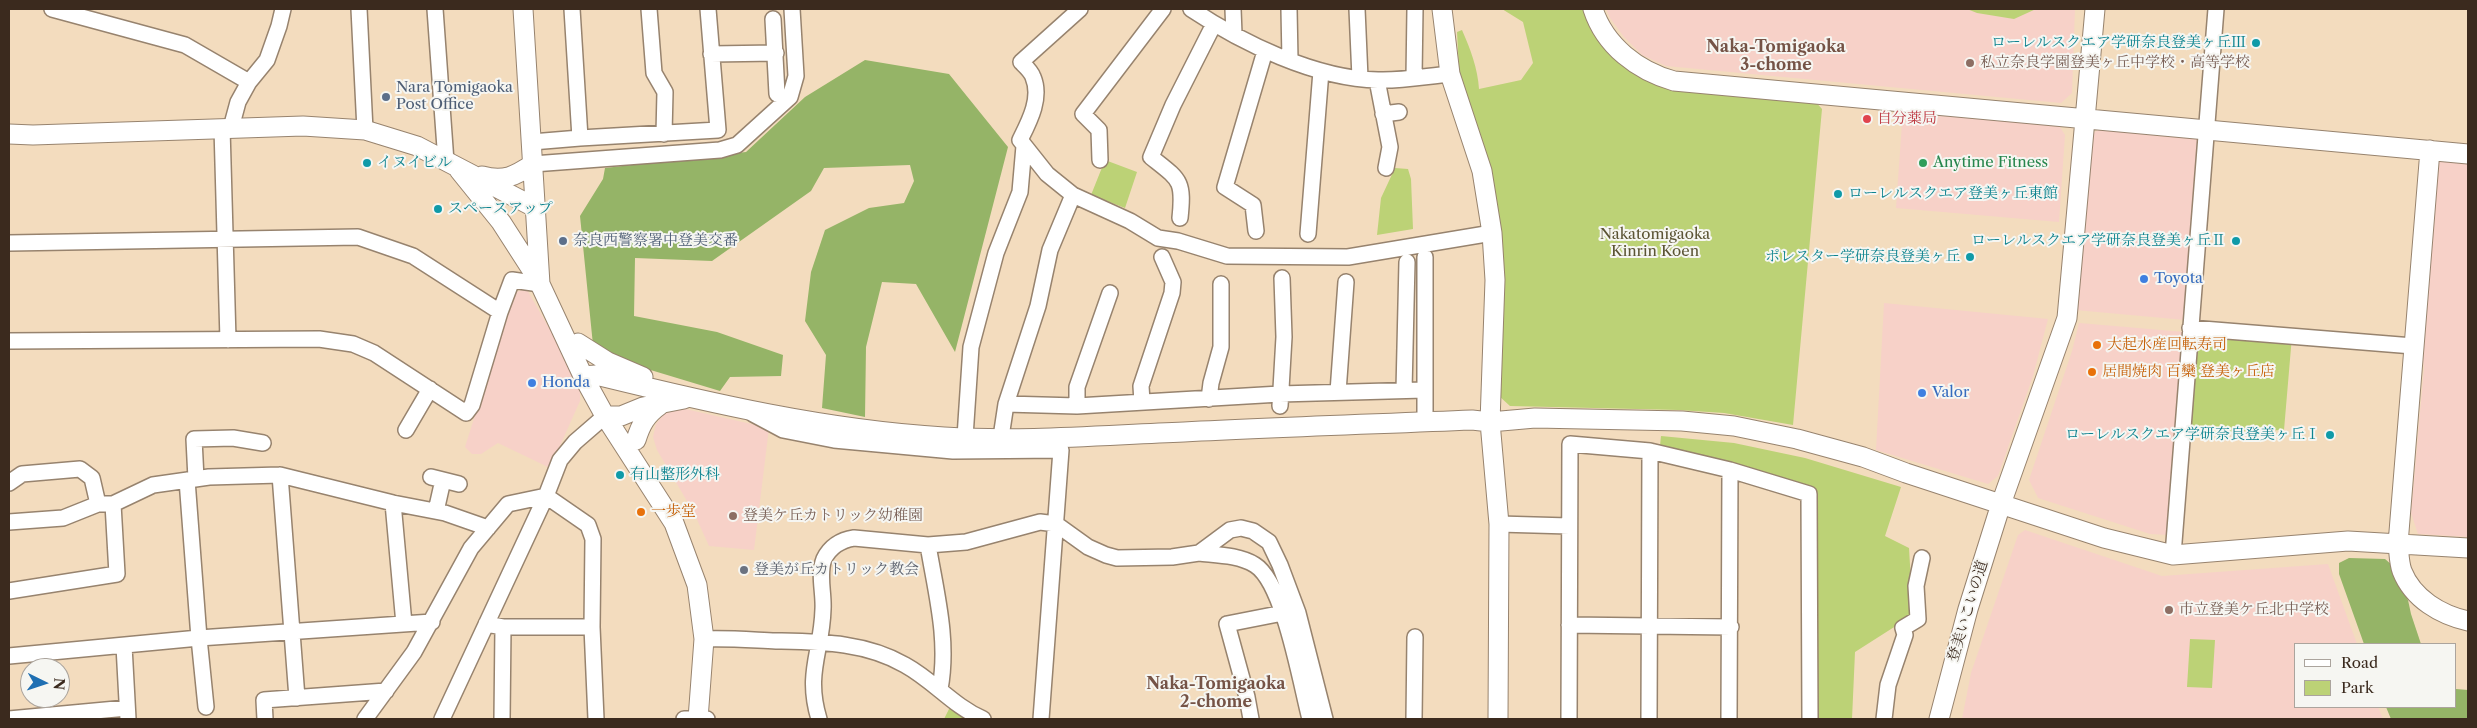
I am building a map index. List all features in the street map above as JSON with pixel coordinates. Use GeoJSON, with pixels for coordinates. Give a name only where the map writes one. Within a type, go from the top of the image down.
{"type":"FeatureCollection","features":[{"type":"Feature","properties":{"kind":"street"},"geometry":{"type":"LineString","coordinates":[[52,9],[185,45],[249,82]]}},
{"type":"Feature","properties":{"kind":"street"},"geometry":{"type":"LineString","coordinates":[[228,340],[226,239],[227,128],[249,82],[267,60],[280,26],[283,9]]}},
{"type":"Feature","properties":{"kind":"street"},"geometry":{"type":"LineString","coordinates":[[359,9],[364,130]]}},
{"type":"Feature","properties":{"kind":"street"},"geometry":{"type":"LineString","coordinates":[[435,9],[452,166],[502,222],[578,343],[589,375]]}},
{"type":"Feature","properties":{"kind":"street"},"geometry":{"type":"LineString","coordinates":[[523,9],[540,284],[589,375],[674,523],[697,585],[710,639],[698,719]]}},
{"type":"Feature","properties":{"kind":"street"},"geometry":{"type":"LineString","coordinates":[[572,9],[580,138]]}},
{"type":"Feature","properties":{"kind":"street"},"geometry":{"type":"LineString","coordinates":[[649,9],[654,73],[665,92],[664,134]]}},
{"type":"Feature","properties":{"kind":"street"},"geometry":{"type":"LineString","coordinates":[[532,142],[718,130],[708,9]]}},
{"type":"Feature","properties":{"kind":"street"},"geometry":{"type":"LineString","coordinates":[[452,166],[496,180],[504,180],[519,174],[533,164],[720,150],[737,145],[790,97],[796,76],[792,9]]}},
{"type":"Feature","properties":{"kind":"street"},"geometry":{"type":"LineString","coordinates":[[1080,9],[1021,62],[1033,75],[1036,86],[1031,119],[1020,140],[1047,174],[1073,195],[1130,221],[1158,238],[1178,241],[1227,256],[1348,257],[1492,233]]}},
{"type":"Feature","properties":{"kind":"street"},"geometry":{"type":"LineString","coordinates":[[1100,160],[1099,130],[1083,114],[1163,9]]}},
{"type":"Feature","properties":{"kind":"street"},"geometry":{"type":"LineString","coordinates":[[1191,9],[1214,24],[1265,51],[1321,71],[1377,80],[1450,74]]}},
{"type":"Feature","properties":{"kind":"street"},"geometry":{"type":"LineString","coordinates":[[1233,9],[1234,34]]}},
{"type":"Feature","properties":{"kind":"street"},"geometry":{"type":"LineString","coordinates":[[1289,9],[1290,60]]}},
{"type":"Feature","properties":{"kind":"street"},"geometry":{"type":"LineString","coordinates":[[1357,9],[1360,78]]}},
{"type":"Feature","properties":{"kind":"street"},"geometry":{"type":"LineString","coordinates":[[1414,77],[1415,9]]}},
{"type":"Feature","properties":{"kind":"street"},"geometry":{"type":"LineString","coordinates":[[1442,9],[1450,74],[1482,171],[1492,233],[1495,280],[1490,422],[1499,524],[1498,719]]}},
{"type":"Feature","properties":{"kind":"street"},"geometry":{"type":"LineString","coordinates":[[1593,9],[1604,31],[1629,60],[1658,76],[1674,81],[2468,154]]}},
{"type":"Feature","properties":{"kind":"street","name":"登美いこいの道"},"geometry":{"type":"LineString","coordinates":[[1939,719],[1968,609],[2001,504],[2067,318],[2095,9]]}},
{"type":"Feature","properties":{"kind":"street"},"geometry":{"type":"LineString","coordinates":[[2173,555],[2216,9]]}},
{"type":"Feature","properties":{"kind":"street"},"geometry":{"type":"LineString","coordinates":[[773,19],[777,94]]}},
{"type":"Feature","properties":{"kind":"street"},"geometry":{"type":"LineString","coordinates":[[1180,218],[1183,194],[1179,181],[1151,158],[1173,105],[1214,24]]}},
{"type":"Feature","properties":{"kind":"street"},"geometry":{"type":"LineString","coordinates":[[1256,231],[1253,205],[1225,187],[1265,51]]}},
{"type":"Feature","properties":{"kind":"street"},"geometry":{"type":"LineString","coordinates":[[711,54],[776,53]]}},
{"type":"Feature","properties":{"kind":"street"},"geometry":{"type":"LineString","coordinates":[[1308,234],[1321,71]]}},
{"type":"Feature","properties":{"kind":"street"},"geometry":{"type":"LineString","coordinates":[[1377,80],[1390,147],[1386,168]]}},
{"type":"Feature","properties":{"kind":"street"},"geometry":{"type":"LineString","coordinates":[[1383,114],[1399,112]]}},
{"type":"Feature","properties":{"kind":"street"},"geometry":{"type":"LineString","coordinates":[[9,134],[33,135],[303,126],[364,130],[417,146],[452,166],[534,207]]}},
{"type":"Feature","properties":{"kind":"street"},"geometry":{"type":"LineString","coordinates":[[965,437],[971,347],[996,253],[1020,192],[1024,146]]}},
{"type":"Feature","properties":{"kind":"street"},"geometry":{"type":"LineString","coordinates":[[2430,150],[2398,544],[2402,571],[2414,590],[2428,605],[2451,617],[2468,621]]}},
{"type":"Feature","properties":{"kind":"street"},"geometry":{"type":"LineString","coordinates":[[478,193],[513,197],[519,196],[534,186]]}},
{"type":"Feature","properties":{"kind":"street"},"geometry":{"type":"LineString","coordinates":[[1001,437],[1006,404],[1038,306],[1050,250],[1073,195]]}},
{"type":"Feature","properties":{"kind":"street"},"geometry":{"type":"LineString","coordinates":[[9,243],[358,237],[414,256],[500,312]]}},
{"type":"Feature","properties":{"kind":"street"},"geometry":{"type":"LineString","coordinates":[[1142,402],[1141,386],[1172,293],[1173,282],[1162,257]]}},
{"type":"Feature","properties":{"kind":"street"},"geometry":{"type":"LineString","coordinates":[[1425,257],[1425,422]]}},
{"type":"Feature","properties":{"kind":"street"},"geometry":{"type":"LineString","coordinates":[[1404,390],[1407,262]]}},
{"type":"Feature","properties":{"kind":"street"},"geometry":{"type":"LineString","coordinates":[[1280,400],[1284,337],[1282,278]]}},
{"type":"Feature","properties":{"kind":"street"},"geometry":{"type":"LineString","coordinates":[[11,343],[319,339],[353,344],[374,353],[466,413],[472,404],[500,312],[512,280],[540,284]]}},
{"type":"Feature","properties":{"kind":"street"},"geometry":{"type":"LineString","coordinates":[[1338,392],[1346,282]]}},
{"type":"Feature","properties":{"kind":"street"},"geometry":{"type":"LineString","coordinates":[[1209,399],[1221,348],[1221,284]]}},
{"type":"Feature","properties":{"kind":"street"},"geometry":{"type":"LineString","coordinates":[[1077,406],[1077,387],[1110,293]]}},
{"type":"Feature","properties":{"kind":"street"},"geometry":{"type":"LineString","coordinates":[[2190,328],[2413,346]]}},
{"type":"Feature","properties":{"kind":"street"},"geometry":{"type":"LineString","coordinates":[[578,343],[608,362],[690,397]]}},
{"type":"Feature","properties":{"kind":"street"},"geometry":{"type":"LineString","coordinates":[[589,375],[822,424],[945,437],[1060,438],[1425,422],[1490,422],[1535,418],[1682,421],[1734,426],[1797,439],[1863,457],[2104,538],[2173,555],[2348,541],[2468,548]]}},
{"type":"Feature","properties":{"kind":"street"},"geometry":{"type":"LineString","coordinates":[[406,430],[430,389]]}},
{"type":"Feature","properties":{"kind":"street"},"geometry":{"type":"LineString","coordinates":[[1006,404],[1077,406],[1209,399],[1280,400],[1338,392],[1424,390]]}},
{"type":"Feature","properties":{"kind":"street"},"geometry":{"type":"LineString","coordinates":[[442,719],[546,496],[560,460],[575,442],[613,416],[643,407],[690,397]]}},
{"type":"Feature","properties":{"kind":"street"},"geometry":{"type":"LineString","coordinates":[[636,440],[640,425],[647,415],[664,403]]}},
{"type":"Feature","properties":{"kind":"street"},"geometry":{"type":"LineString","coordinates":[[740,407],[783,430],[834,440],[954,451],[1061,450],[1041,719]]}},
{"type":"Feature","properties":{"kind":"street"},"geometry":{"type":"LineString","coordinates":[[613,416],[636,440],[689,534],[703,572],[711,606],[707,719],[684,719]]}},
{"type":"Feature","properties":{"kind":"street"},"geometry":{"type":"LineString","coordinates":[[206,707],[199,638],[192,480],[194,439],[233,438],[263,443]]}},
{"type":"Feature","properties":{"kind":"street"},"geometry":{"type":"LineString","coordinates":[[1569,719],[1570,444],[1650,451],[1730,470],[1810,494],[1810,719]]}},
{"type":"Feature","properties":{"kind":"street"},"geometry":{"type":"LineString","coordinates":[[1649,719],[1650,451]]}},
{"type":"Feature","properties":{"kind":"street"},"geometry":{"type":"LineString","coordinates":[[9,483],[22,474],[80,469],[92,478],[106,504],[117,574],[9,591]]}},
{"type":"Feature","properties":{"kind":"street"},"geometry":{"type":"LineString","coordinates":[[1729,719],[1730,470]]}},
{"type":"Feature","properties":{"kind":"street"},"geometry":{"type":"LineString","coordinates":[[9,522],[63,518],[106,504],[153,485],[192,480],[280,475],[392,503],[436,511],[488,528]]}},
{"type":"Feature","properties":{"kind":"street"},"geometry":{"type":"LineString","coordinates":[[280,475],[297,698]]}},
{"type":"Feature","properties":{"kind":"street"},"geometry":{"type":"LineString","coordinates":[[436,511],[437,478],[459,484]]}},
{"type":"Feature","properties":{"kind":"street"},"geometry":{"type":"LineString","coordinates":[[365,719],[414,652],[471,548],[508,504],[546,496],[588,525],[593,539],[592,627],[596,719]]}},
{"type":"Feature","properties":{"kind":"street"},"geometry":{"type":"LineString","coordinates":[[392,503],[404,624]]}},
{"type":"Feature","properties":{"kind":"street"},"geometry":{"type":"LineString","coordinates":[[819,719],[812,684],[824,608],[821,571],[824,558],[832,548],[842,541],[854,538],[928,545],[966,542],[1040,522],[1056,524],[1088,547],[1117,558],[1172,558],[1199,553],[1246,560],[1258,567],[1267,576],[1283,613],[1310,719]]}},
{"type":"Feature","properties":{"kind":"street"},"geometry":{"type":"LineString","coordinates":[[1499,524],[1569,526]]}},
{"type":"Feature","properties":{"kind":"street"},"geometry":{"type":"LineString","coordinates":[[1199,553],[1230,530],[1236,529],[1253,531],[1269,542],[1280,564],[1298,613],[1325,719]]}},
{"type":"Feature","properties":{"kind":"street"},"geometry":{"type":"LineString","coordinates":[[928,545],[944,636],[945,664],[940,689]]}},
{"type":"Feature","properties":{"kind":"street"},"geometry":{"type":"LineString","coordinates":[[1884,719],[1888,685],[1905,635],[1903,628],[1918,619],[1916,586],[1922,558]]}},
{"type":"Feature","properties":{"kind":"street"},"geometry":{"type":"LineString","coordinates":[[1250,719],[1248,697],[1227,624],[1283,613]]}},
{"type":"Feature","properties":{"kind":"street"},"geometry":{"type":"LineString","coordinates":[[9,656],[199,638],[432,622]]}},
{"type":"Feature","properties":{"kind":"street"},"geometry":{"type":"LineString","coordinates":[[486,624],[503,627],[592,627]]}},
{"type":"Feature","properties":{"kind":"street"},"geometry":{"type":"LineString","coordinates":[[1569,625],[1730,627]]}},
{"type":"Feature","properties":{"kind":"street"},"geometry":{"type":"LineString","coordinates":[[502,719],[503,627]]}},
{"type":"Feature","properties":{"kind":"street"},"geometry":{"type":"LineString","coordinates":[[1414,719],[1415,637]]}},
{"type":"Feature","properties":{"kind":"street"},"geometry":{"type":"LineString","coordinates":[[710,639],[819,642],[858,646],[875,651],[905,665],[940,689],[952,702],[983,719]]}},
{"type":"Feature","properties":{"kind":"street"},"geometry":{"type":"LineString","coordinates":[[9,719],[127,714],[124,646]]}},
{"type":"Feature","properties":{"kind":"street"},"geometry":{"type":"LineString","coordinates":[[265,719],[264,700],[386,691]]}},
{"type":"Feature","properties":{"kind":"shaded area"},"geometry":{"type":"Polygon","coordinates":[[[1606,9],[2075,9],[2072,93],[2061,103],[1666,66],[1642,55],[1624,37],[1610,18],[1606,9]]]}},
{"type":"Feature","properties":{"kind":"shaded area"},"geometry":{"type":"Polygon","coordinates":[[[1903,109],[2058,124],[2065,135],[2059,222],[1896,208],[1903,109]]]}},
{"type":"Feature","properties":{"kind":"shaded area"},"geometry":{"type":"Polygon","coordinates":[[[2103,127],[2202,139],[2185,320],[2075,310],[2090,135],[2103,127]]]}},
{"type":"Feature","properties":{"kind":"shaded area"},"geometry":{"type":"Polygon","coordinates":[[[2438,155],[2468,158],[2468,537],[2418,534],[2411,513],[2424,368],[2420,340],[2438,155]]]}},
{"type":"Feature","properties":{"kind":"shaded area","name":"Honda"},"geometry":{"type":"Polygon","coordinates":[[[526,288],[577,377],[580,389],[580,401],[550,468],[498,443],[481,454],[472,454],[465,447],[506,317],[517,292],[526,288]]]}},
{"type":"Feature","properties":{"kind":"shaded area"},"geometry":{"type":"Polygon","coordinates":[[[1884,303],[2048,319],[2033,376],[1998,476],[1988,484],[1876,450],[1884,303]]]}},
{"type":"Feature","properties":{"kind":"shaded area"},"geometry":{"type":"Polygon","coordinates":[[[2079,323],[2185,332],[2169,535],[2150,534],[2038,498],[2029,480],[2072,351],[2079,323]]]}},
{"type":"Feature","properties":{"kind":"shaded area"},"geometry":{"type":"Polygon","coordinates":[[[681,408],[769,428],[754,550],[709,546],[694,513],[657,450],[653,437],[656,424],[664,414],[681,408]]]}},
{"type":"Feature","properties":{"kind":"shaded area","name":"市立登美ケ丘北中学校"},"geometry":{"type":"Polygon","coordinates":[[[2025,530],[2162,576],[2328,564],[2357,643],[2294,643],[2294,708],[2378,708],[2383,719],[1962,719],[1971,673],[2018,535],[2025,530]]]}},
{"type":"Feature","properties":{"kind":"green space","name":"Nakatomigaoka Kinrin Koen"},"geometry":{"type":"Polygon","coordinates":[[[1502,9],[1585,9],[1623,64],[1814,100],[1822,109],[1793,425],[1724,413],[1510,406],[1499,396],[1485,156],[1459,71],[1457,32],[1462,30],[1468,44],[1475,66],[1479,89],[1521,80],[1533,63],[1523,22],[1502,9]]]}},
{"type":"Feature","properties":{"kind":"green space","name":"私立奈良学園登美ヶ丘中学校・高等学校"},"geometry":{"type":"Polygon","coordinates":[[[1967,9],[2036,9],[2014,19],[1977,13],[1967,9]]]}},
{"type":"Feature","properties":{"kind":"green space"},"geometry":{"type":"Polygon","coordinates":[[[865,60],[949,74],[1008,147],[955,352],[916,284],[882,282],[866,347],[865,417],[822,408],[826,355],[805,321],[811,272],[825,230],[869,208],[904,203],[914,181],[910,165],[824,168],[811,191],[712,261],[635,258],[634,316],[717,332],[783,355],[781,376],[730,377],[720,391],[644,368],[593,345],[580,216],[603,179],[605,168],[746,152],[805,97],[865,60]]]}},
{"type":"Feature","properties":{"kind":"green space"},"geometry":{"type":"Polygon","coordinates":[[[1105,160],[1137,172],[1125,208],[1091,195],[1105,160]]]}},
{"type":"Feature","properties":{"kind":"green space"},"geometry":{"type":"Polygon","coordinates":[[[1395,168],[1408,169],[1411,179],[1413,229],[1377,235],[1381,198],[1395,168]]]}},
{"type":"Feature","properties":{"kind":"green space"},"geometry":{"type":"Polygon","coordinates":[[[2190,328],[2292,336],[2284,430],[2182,433],[2190,328]]]}},
{"type":"Feature","properties":{"kind":"green space"},"geometry":{"type":"Polygon","coordinates":[[[1661,436],[1734,443],[1805,458],[1901,487],[1885,536],[1909,548],[1913,615],[1855,652],[1852,719],[1816,719],[1815,490],[1660,446],[1661,436]]]}},
{"type":"Feature","properties":{"kind":"green space"},"geometry":{"type":"Polygon","coordinates":[[[2349,558],[2385,559],[2392,565],[2395,578],[2408,600],[2421,643],[2364,643],[2339,574],[2339,563],[2349,558]]]}},
{"type":"Feature","properties":{"kind":"green space"},"geometry":{"type":"Polygon","coordinates":[[[2190,639],[2215,640],[2212,688],[2187,687],[2190,639]]]}},
{"type":"Feature","properties":{"kind":"green space"},"geometry":{"type":"Polygon","coordinates":[[[2457,689],[2468,690],[2468,719],[2391,719],[2386,708],[2457,708],[2457,689]]]}},
{"type":"Feature","properties":{"kind":"green space"},"geometry":{"type":"Polygon","coordinates":[[[950,707],[969,719],[944,719],[950,707]]]}},
{"type":"Feature","properties":{"kind":"place","name":"ローレルスクエア学研奈良登美ヶ丘Ⅲ"},"geometry":{"type":"Point","coordinates":[2256,43]}},
{"type":"Feature","properties":{"kind":"place","name":"私立奈良学園登美ヶ丘中学校・高等学校"},"geometry":{"type":"Point","coordinates":[1970,63]}},
{"type":"Feature","properties":{"kind":"place","name":"Nara Tomigaoka Post Office"},"geometry":{"type":"Point","coordinates":[386,97]}},
{"type":"Feature","properties":{"kind":"place","name":"自分薬局"},"geometry":{"type":"Point","coordinates":[1867,119]}},
{"type":"Feature","properties":{"kind":"place","name":"イヌイビル"},"geometry":{"type":"Point","coordinates":[367,163]}},
{"type":"Feature","properties":{"kind":"place","name":"Anytime Fitness"},"geometry":{"type":"Point","coordinates":[1923,163]}},
{"type":"Feature","properties":{"kind":"place","name":"ローレルスクエア登美ヶ丘東館"},"geometry":{"type":"Point","coordinates":[1838,194]}},
{"type":"Feature","properties":{"kind":"place","name":"スペースアップ"},"geometry":{"type":"Point","coordinates":[438,209]}},
{"type":"Feature","properties":{"kind":"place","name":"奈良西警察署中登美交番"},"geometry":{"type":"Point","coordinates":[563,241]}},
{"type":"Feature","properties":{"kind":"place","name":"ローレルスクエア学研奈良登美ヶ丘Ⅱ"},"geometry":{"type":"Point","coordinates":[2236,241]}},
{"type":"Feature","properties":{"kind":"place","name":"ポレスター学研奈良登美ヶ丘"},"geometry":{"type":"Point","coordinates":[1970,257]}},
{"type":"Feature","properties":{"kind":"place","name":"Toyota"},"geometry":{"type":"Point","coordinates":[2144,279]}},
{"type":"Feature","properties":{"kind":"place","name":"大起水産回転寿司"},"geometry":{"type":"Point","coordinates":[2097,345]}},
{"type":"Feature","properties":{"kind":"place","name":"居間焼肉 百欒 登美ヶ丘店"},"geometry":{"type":"Point","coordinates":[2092,372]}},
{"type":"Feature","properties":{"kind":"place","name":"Honda"},"geometry":{"type":"Point","coordinates":[532,383]}},
{"type":"Feature","properties":{"kind":"place","name":"Valor"},"geometry":{"type":"Point","coordinates":[1922,393]}},
{"type":"Feature","properties":{"kind":"place","name":"ローレルスクエア学研奈良登美ヶ丘Ⅰ"},"geometry":{"type":"Point","coordinates":[2330,435]}},
{"type":"Feature","properties":{"kind":"place","name":"有山整形外科"},"geometry":{"type":"Point","coordinates":[620,475]}},
{"type":"Feature","properties":{"kind":"place","name":"一歩堂"},"geometry":{"type":"Point","coordinates":[641,512]}},
{"type":"Feature","properties":{"kind":"place","name":"登美ケ丘カトリック幼稚園"},"geometry":{"type":"Point","coordinates":[733,516]}},
{"type":"Feature","properties":{"kind":"place","name":"登美が丘カトリック教会"},"geometry":{"type":"Point","coordinates":[744,570]}},
{"type":"Feature","properties":{"kind":"place","name":"市立登美ケ丘北中学校"},"geometry":{"type":"Point","coordinates":[2169,610]}},
{"type":"Feature","properties":{"kind":"district","name":"Naka-Tomigaoka 3-chome"},"geometry":{"type":"Point","coordinates":[1776,56]}},
{"type":"Feature","properties":{"kind":"district","name":"Naka-Tomigaoka 2-chome"},"geometry":{"type":"Point","coordinates":[1216,693]}}]}
